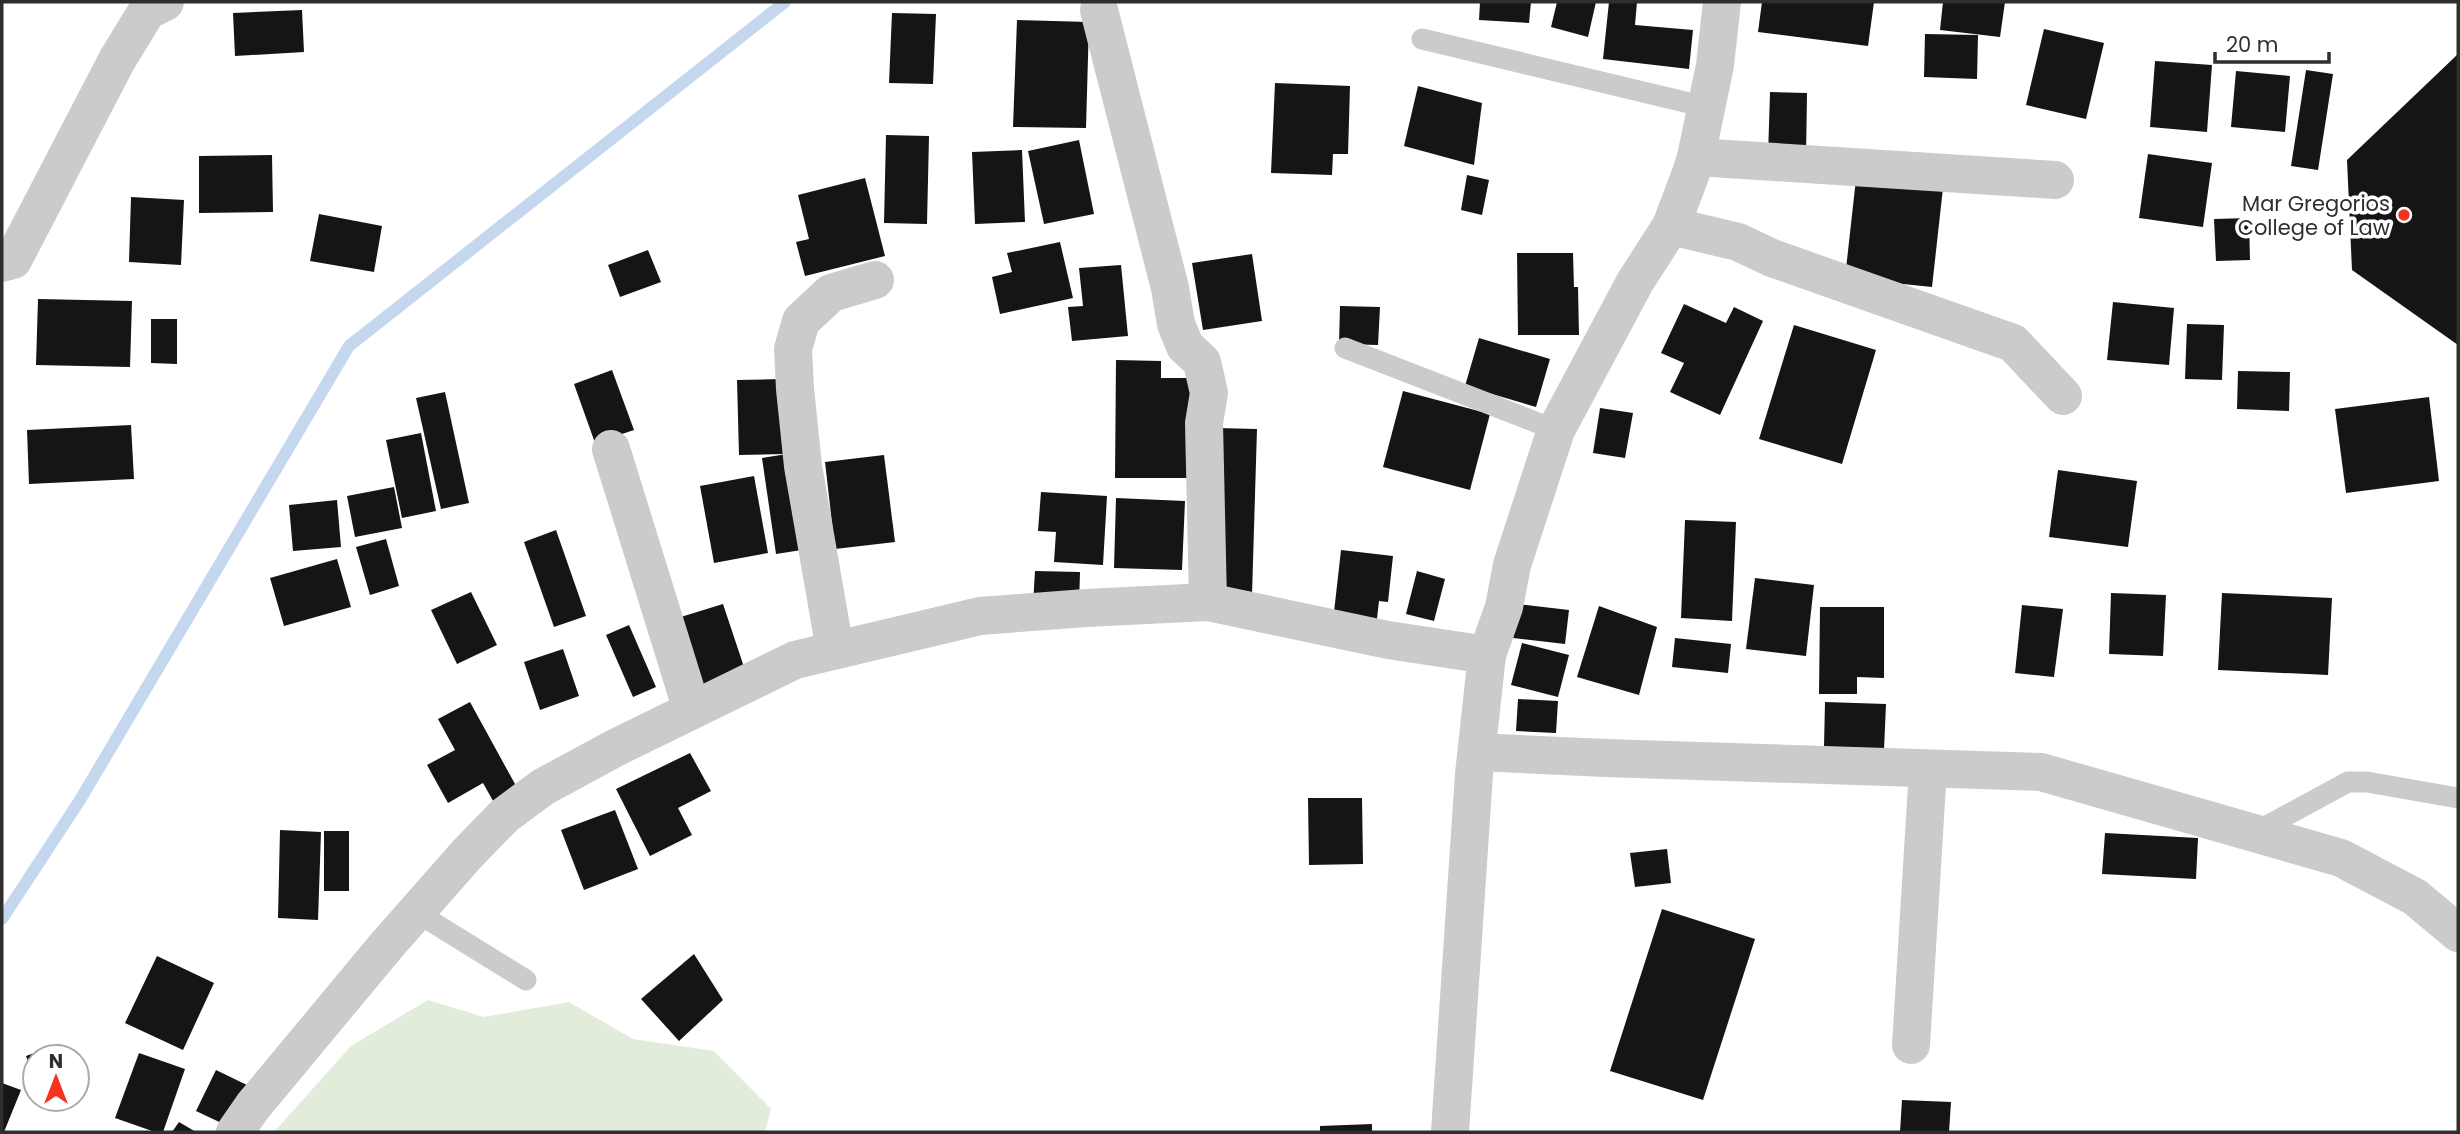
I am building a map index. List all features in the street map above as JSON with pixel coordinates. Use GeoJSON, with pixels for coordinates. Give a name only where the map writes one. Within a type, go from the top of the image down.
{"type":"FeatureCollection","features":[{"type":"Feature","properties":{"kind":"street"},"geometry":{"type":"LineString","coordinates":[[2,263],[13,260],[117,60],[147,11],[165,2]]}},
{"type":"Feature","properties":{"kind":"street"},"geometry":{"type":"LineString","coordinates":[[1450,1132],[1477,752],[1488,655],[1504,607],[1512,565],[1556,430],[1636,282],[1671,226],[1696,157],[1715,65],[1722,2]]}},
{"type":"Feature","properties":{"kind":"street"},"geometry":{"type":"LineString","coordinates":[[1099,10],[1170,288],[1174,315],[1185,346],[1202,362],[1205,371],[1209,393],[1204,423],[1208,602]]}},
{"type":"Feature","properties":{"kind":"street"},"geometry":{"type":"LineString","coordinates":[[1696,157],[2055,180]]}},
{"type":"Feature","properties":{"kind":"street"},"geometry":{"type":"LineString","coordinates":[[1671,226],[1738,242],[1772,258],[2013,343],[2063,396]]}},
{"type":"Feature","properties":{"kind":"street"},"geometry":{"type":"LineString","coordinates":[[835,650],[803,466],[794,389],[793,349],[802,321],[831,293],[875,280]]}},
{"type":"Feature","properties":{"kind":"street"},"geometry":{"type":"LineString","coordinates":[[611,449],[692,710]]}},
{"type":"Feature","properties":{"kind":"street"},"geometry":{"type":"LineString","coordinates":[[235,1132],[262,1095],[416,912],[504,816],[543,787],[617,747],[795,660],[979,616],[1208,602],[1388,640],[1488,655]]}},
{"type":"Feature","properties":{"kind":"street"},"geometry":{"type":"LineString","coordinates":[[1477,752],[2040,772],[2341,858],[2415,897],[2458,933]]}},
{"type":"Feature","properties":{"kind":"street"},"geometry":{"type":"LineString","coordinates":[[1911,1045],[1928,769]]}},
{"type":"Feature","properties":{"kind":"lane"},"geometry":{"type":"LineString","coordinates":[[1422,39],[1706,107]]}},
{"type":"Feature","properties":{"kind":"lane"},"geometry":{"type":"LineString","coordinates":[[1345,348],[1556,430]]}},
{"type":"Feature","properties":{"kind":"lane"},"geometry":{"type":"LineString","coordinates":[[2254,833],[2348,782],[2367,782],[2458,798]]}},
{"type":"Feature","properties":{"kind":"lane"},"geometry":{"type":"LineString","coordinates":[[416,912],[526,980]]}},
{"type":"Feature","properties":{"kind":"green space"},"geometry":{"type":"Polygon","coordinates":[[[428,1000],[484,1017],[569,1002],[633,1039],[714,1051],[771,1109],[765,1132],[274,1132],[351,1046],[428,1000]]]}},
{"type":"Feature","properties":{"kind":"building"},"geometry":{"type":"Polygon","coordinates":[[[1480,2],[1531,2],[1529,23],[1479,20],[1480,2]]]}},
{"type":"Feature","properties":{"kind":"building"},"geometry":{"type":"Polygon","coordinates":[[[1557,2],[1596,2],[1588,37],[1551,27],[1557,2]]]}},
{"type":"Feature","properties":{"kind":"building"},"geometry":{"type":"Polygon","coordinates":[[[1609,2],[1637,2],[1635,25],[1693,30],[1689,69],[1603,59],[1609,2]]]}},
{"type":"Feature","properties":{"kind":"building"},"geometry":{"type":"Polygon","coordinates":[[[1762,2],[1874,2],[1868,46],[1758,32],[1762,2]]]}},
{"type":"Feature","properties":{"kind":"building"},"geometry":{"type":"Polygon","coordinates":[[[1943,2],[2005,2],[2000,37],[1940,30],[1943,2]]]}},
{"type":"Feature","properties":{"kind":"building"},"geometry":{"type":"Polygon","coordinates":[[[302,10],[304,52],[235,56],[233,13],[302,10]]]}},
{"type":"Feature","properties":{"kind":"building"},"geometry":{"type":"Polygon","coordinates":[[[892,13],[936,14],[933,84],[889,83],[892,13]]]}},
{"type":"Feature","properties":{"kind":"building"},"geometry":{"type":"Polygon","coordinates":[[[1017,20],[1089,22],[1086,128],[1013,127],[1017,20]]]}},
{"type":"Feature","properties":{"kind":"building"},"geometry":{"type":"Polygon","coordinates":[[[2044,29],[2104,43],[2086,119],[2026,105],[2044,29]]]}},
{"type":"Feature","properties":{"kind":"building"},"geometry":{"type":"Polygon","coordinates":[[[1925,34],[1978,35],[1977,79],[1924,77],[1925,34]]]}},
{"type":"Feature","properties":{"kind":"building","name":"Mar Gregorios College of Law"},"geometry":{"type":"Polygon","coordinates":[[[2458,54],[2458,345],[2352,270],[2347,160],[2458,54]]]}},
{"type":"Feature","properties":{"kind":"building"},"geometry":{"type":"Polygon","coordinates":[[[2155,61],[2212,65],[2207,132],[2150,127],[2155,61]]]}},
{"type":"Feature","properties":{"kind":"building"},"geometry":{"type":"Polygon","coordinates":[[[2306,70],[2333,74],[2318,170],[2291,166],[2306,70]]]}},
{"type":"Feature","properties":{"kind":"building"},"geometry":{"type":"Polygon","coordinates":[[[2236,71],[2290,76],[2285,132],[2231,127],[2236,71]]]}},
{"type":"Feature","properties":{"kind":"building"},"geometry":{"type":"Polygon","coordinates":[[[1275,83],[1350,86],[1348,154],[1333,154],[1332,175],[1271,173],[1275,83]]]}},
{"type":"Feature","properties":{"kind":"building"},"geometry":{"type":"Polygon","coordinates":[[[1418,86],[1482,103],[1474,165],[1404,146],[1418,86]]]}},
{"type":"Feature","properties":{"kind":"building"},"geometry":{"type":"Polygon","coordinates":[[[1770,92],[1807,93],[1806,157],[1768,157],[1770,92]]]}},
{"type":"Feature","properties":{"kind":"building"},"geometry":{"type":"Polygon","coordinates":[[[886,135],[929,136],[927,224],[884,223],[886,135]]]}},
{"type":"Feature","properties":{"kind":"building"},"geometry":{"type":"Polygon","coordinates":[[[1079,140],[1094,214],[1044,224],[1028,151],[1079,140]]]}},
{"type":"Feature","properties":{"kind":"building"},"geometry":{"type":"Polygon","coordinates":[[[1022,150],[1025,222],[975,224],[972,152],[1022,150]]]}},
{"type":"Feature","properties":{"kind":"building"},"geometry":{"type":"Polygon","coordinates":[[[2148,154],[2212,163],[2203,227],[2139,218],[2148,154]]]}},
{"type":"Feature","properties":{"kind":"building"},"geometry":{"type":"Polygon","coordinates":[[[272,155],[273,212],[199,213],[199,156],[272,155]]]}},
{"type":"Feature","properties":{"kind":"building"},"geometry":{"type":"Polygon","coordinates":[[[1467,175],[1489,180],[1482,215],[1461,210],[1467,175]]]}},
{"type":"Feature","properties":{"kind":"building"},"geometry":{"type":"Polygon","coordinates":[[[865,178],[885,256],[805,276],[796,242],[809,239],[798,195],[865,178]]]}},
{"type":"Feature","properties":{"kind":"building"},"geometry":{"type":"Polygon","coordinates":[[[1856,179],[1943,188],[1932,287],[1845,278],[1856,179]]]}},
{"type":"Feature","properties":{"kind":"building"},"geometry":{"type":"Polygon","coordinates":[[[131,197],[184,200],[181,265],[129,262],[131,197]]]}},
{"type":"Feature","properties":{"kind":"building"},"geometry":{"type":"Polygon","coordinates":[[[319,214],[382,226],[374,272],[310,261],[319,214]]]}},
{"type":"Feature","properties":{"kind":"building"},"geometry":{"type":"Polygon","coordinates":[[[2249,218],[2250,260],[2216,261],[2214,219],[2249,218]]]}},
{"type":"Feature","properties":{"kind":"building"},"geometry":{"type":"Polygon","coordinates":[[[1060,242],[1073,298],[1000,314],[992,277],[1012,272],[1007,253],[1060,242]]]}},
{"type":"Feature","properties":{"kind":"building"},"geometry":{"type":"Polygon","coordinates":[[[648,250],[661,282],[620,297],[608,265],[648,250]]]}},
{"type":"Feature","properties":{"kind":"building"},"geometry":{"type":"Polygon","coordinates":[[[1517,253],[1573,253],[1574,287],[1578,287],[1579,335],[1518,335],[1517,253]]]}},
{"type":"Feature","properties":{"kind":"building"},"geometry":{"type":"Polygon","coordinates":[[[1252,254],[1262,321],[1203,330],[1192,263],[1252,254]]]}},
{"type":"Feature","properties":{"kind":"building"},"geometry":{"type":"Polygon","coordinates":[[[1121,265],[1128,336],[1072,341],[1068,307],[1083,306],[1079,268],[1121,265]]]}},
{"type":"Feature","properties":{"kind":"building"},"geometry":{"type":"Polygon","coordinates":[[[38,299],[132,301],[130,367],[36,365],[38,299]]]}},
{"type":"Feature","properties":{"kind":"building"},"geometry":{"type":"Polygon","coordinates":[[[2113,302],[2174,308],[2169,365],[2107,360],[2113,302]]]}},
{"type":"Feature","properties":{"kind":"building"},"geometry":{"type":"Polygon","coordinates":[[[1684,304],[1726,323],[1734,307],[1763,321],[1720,415],[1670,392],[1684,363],[1661,353],[1684,304]]]}},
{"type":"Feature","properties":{"kind":"building"},"geometry":{"type":"Polygon","coordinates":[[[1340,306],[1380,307],[1378,345],[1339,344],[1340,306]]]}},
{"type":"Feature","properties":{"kind":"building"},"geometry":{"type":"Polygon","coordinates":[[[151,319],[177,319],[177,364],[151,363],[151,319]]]}},
{"type":"Feature","properties":{"kind":"building"},"geometry":{"type":"Polygon","coordinates":[[[2187,324],[2224,325],[2222,380],[2185,379],[2187,324]]]}},
{"type":"Feature","properties":{"kind":"building"},"geometry":{"type":"Polygon","coordinates":[[[1794,325],[1876,350],[1842,464],[1759,439],[1794,325]]]}},
{"type":"Feature","properties":{"kind":"building"},"geometry":{"type":"Polygon","coordinates":[[[1479,338],[1550,359],[1536,407],[1465,386],[1479,338]]]}},
{"type":"Feature","properties":{"kind":"building"},"geometry":{"type":"Polygon","coordinates":[[[1116,360],[1161,361],[1161,378],[1191,378],[1190,478],[1115,478],[1116,360]]]}},
{"type":"Feature","properties":{"kind":"building"},"geometry":{"type":"Polygon","coordinates":[[[612,370],[634,430],[595,443],[574,384],[612,370]]]}},
{"type":"Feature","properties":{"kind":"building"},"geometry":{"type":"Polygon","coordinates":[[[2238,371],[2290,372],[2289,411],[2237,409],[2238,371]]]}},
{"type":"Feature","properties":{"kind":"building"},"geometry":{"type":"Polygon","coordinates":[[[782,379],[785,454],[739,455],[737,380],[782,379]]]}},
{"type":"Feature","properties":{"kind":"building"},"geometry":{"type":"Polygon","coordinates":[[[1403,391],[1490,414],[1470,490],[1383,467],[1403,391]]]}},
{"type":"Feature","properties":{"kind":"building"},"geometry":{"type":"Polygon","coordinates":[[[445,392],[469,503],[441,509],[416,398],[445,392]]]}},
{"type":"Feature","properties":{"kind":"building"},"geometry":{"type":"Polygon","coordinates":[[[2429,397],[2439,481],[2346,493],[2335,409],[2429,397]]]}},
{"type":"Feature","properties":{"kind":"building"},"geometry":{"type":"Polygon","coordinates":[[[1600,408],[1633,413],[1625,458],[1593,453],[1600,408]]]}},
{"type":"Feature","properties":{"kind":"building"},"geometry":{"type":"Polygon","coordinates":[[[131,425],[134,479],[29,484],[27,430],[131,425]]]}},
{"type":"Feature","properties":{"kind":"building"},"geometry":{"type":"Polygon","coordinates":[[[1217,428],[1257,429],[1252,595],[1212,593],[1217,428]]]}},
{"type":"Feature","properties":{"kind":"building"},"geometry":{"type":"Polygon","coordinates":[[[421,433],[436,511],[402,518],[386,440],[421,433]]]}},
{"type":"Feature","properties":{"kind":"building"},"geometry":{"type":"Polygon","coordinates":[[[793,453],[808,549],[776,554],[762,458],[793,453]]]}},
{"type":"Feature","properties":{"kind":"building"},"geometry":{"type":"Polygon","coordinates":[[[884,455],[895,542],[835,549],[825,462],[884,455]]]}},
{"type":"Feature","properties":{"kind":"building"},"geometry":{"type":"Polygon","coordinates":[[[2058,470],[2137,481],[2128,547],[2049,537],[2058,470]]]}},
{"type":"Feature","properties":{"kind":"building"},"geometry":{"type":"Polygon","coordinates":[[[754,476],[768,553],[714,563],[700,486],[754,476]]]}},
{"type":"Feature","properties":{"kind":"building"},"geometry":{"type":"Polygon","coordinates":[[[394,487],[402,528],[355,537],[347,496],[394,487]]]}},
{"type":"Feature","properties":{"kind":"building"},"geometry":{"type":"Polygon","coordinates":[[[1041,492],[1107,496],[1103,565],[1054,562],[1056,532],[1038,531],[1041,492]]]}},
{"type":"Feature","properties":{"kind":"building"},"geometry":{"type":"Polygon","coordinates":[[[1116,498],[1185,501],[1182,570],[1114,568],[1116,498]]]}},
{"type":"Feature","properties":{"kind":"building"},"geometry":{"type":"Polygon","coordinates":[[[337,500],[341,547],[293,551],[289,505],[337,500]]]}},
{"type":"Feature","properties":{"kind":"building"},"geometry":{"type":"Polygon","coordinates":[[[1685,520],[1736,522],[1732,621],[1681,618],[1685,520]]]}},
{"type":"Feature","properties":{"kind":"building"},"geometry":{"type":"Polygon","coordinates":[[[556,530],[586,616],[554,627],[524,542],[556,530]]]}},
{"type":"Feature","properties":{"kind":"building"},"geometry":{"type":"Polygon","coordinates":[[[386,539],[399,586],[370,595],[356,547],[386,539]]]}},
{"type":"Feature","properties":{"kind":"building"},"geometry":{"type":"Polygon","coordinates":[[[1341,550],[1393,556],[1388,602],[1379,601],[1376,627],[1333,621],[1341,550]]]}},
{"type":"Feature","properties":{"kind":"building"},"geometry":{"type":"Polygon","coordinates":[[[337,559],[351,607],[284,626],[270,578],[337,559]]]}},
{"type":"Feature","properties":{"kind":"building"},"geometry":{"type":"Polygon","coordinates":[[[1035,571],[1080,572],[1079,606],[1033,604],[1035,571]]]}},
{"type":"Feature","properties":{"kind":"building"},"geometry":{"type":"Polygon","coordinates":[[[1417,571],[1445,579],[1434,621],[1406,614],[1417,571]]]}},
{"type":"Feature","properties":{"kind":"building"},"geometry":{"type":"Polygon","coordinates":[[[1755,578],[1814,585],[1806,656],[1746,649],[1755,578]]]}},
{"type":"Feature","properties":{"kind":"building"},"geometry":{"type":"Polygon","coordinates":[[[471,592],[497,645],[457,664],[431,610],[471,592]]]}},
{"type":"Feature","properties":{"kind":"building"},"geometry":{"type":"Polygon","coordinates":[[[2111,593],[2166,595],[2163,656],[2109,654],[2111,593]]]}},
{"type":"Feature","properties":{"kind":"building"},"geometry":{"type":"Polygon","coordinates":[[[2222,593],[2332,598],[2328,675],[2218,670],[2222,593]]]}},
{"type":"Feature","properties":{"kind":"building"},"geometry":{"type":"Polygon","coordinates":[[[723,604],[748,679],[696,695],[671,620],[723,604]]]}},
{"type":"Feature","properties":{"kind":"building"},"geometry":{"type":"Polygon","coordinates":[[[1517,604],[1569,610],[1565,644],[1513,638],[1517,604]]]}},
{"type":"Feature","properties":{"kind":"building"},"geometry":{"type":"Polygon","coordinates":[[[2022,605],[2063,609],[2054,677],[2015,673],[2022,605]]]}},
{"type":"Feature","properties":{"kind":"building"},"geometry":{"type":"Polygon","coordinates":[[[1599,606],[1657,627],[1639,695],[1577,677],[1599,606]]]}},
{"type":"Feature","properties":{"kind":"building"},"geometry":{"type":"Polygon","coordinates":[[[1820,607],[1884,607],[1884,678],[1857,677],[1857,694],[1819,694],[1820,607]]]}},
{"type":"Feature","properties":{"kind":"building"},"geometry":{"type":"Polygon","coordinates":[[[629,625],[656,687],[633,697],[606,635],[629,625]]]}},
{"type":"Feature","properties":{"kind":"building"},"geometry":{"type":"Polygon","coordinates":[[[1675,638],[1731,644],[1728,673],[1672,667],[1675,638]]]}},
{"type":"Feature","properties":{"kind":"building"},"geometry":{"type":"Polygon","coordinates":[[[1522,643],[1569,655],[1558,697],[1511,685],[1522,643]]]}},
{"type":"Feature","properties":{"kind":"building"},"geometry":{"type":"Polygon","coordinates":[[[563,649],[579,696],[540,710],[524,662],[563,649]]]}},
{"type":"Feature","properties":{"kind":"building"},"geometry":{"type":"Polygon","coordinates":[[[1518,699],[1558,701],[1556,733],[1516,731],[1518,699]]]}},
{"type":"Feature","properties":{"kind":"building"},"geometry":{"type":"Polygon","coordinates":[[[470,702],[521,795],[497,808],[483,783],[448,803],[427,765],[455,750],[438,719],[470,702]]]}},
{"type":"Feature","properties":{"kind":"building"},"geometry":{"type":"Polygon","coordinates":[[[1825,702],[1886,704],[1884,750],[1824,747],[1825,702]]]}},
{"type":"Feature","properties":{"kind":"building"},"geometry":{"type":"Polygon","coordinates":[[[690,753],[711,791],[678,808],[692,835],[650,856],[616,789],[690,753]]]}},
{"type":"Feature","properties":{"kind":"building"},"geometry":{"type":"Polygon","coordinates":[[[1308,798],[1362,798],[1363,864],[1309,865],[1308,798]]]}},
{"type":"Feature","properties":{"kind":"building"},"geometry":{"type":"Polygon","coordinates":[[[615,810],[638,869],[584,890],[561,830],[615,810]]]}},
{"type":"Feature","properties":{"kind":"building"},"geometry":{"type":"Polygon","coordinates":[[[280,830],[321,832],[318,920],[278,918],[280,830]]]}},
{"type":"Feature","properties":{"kind":"building"},"geometry":{"type":"Polygon","coordinates":[[[324,831],[349,831],[349,891],[324,891],[324,831]]]}},
{"type":"Feature","properties":{"kind":"building"},"geometry":{"type":"Polygon","coordinates":[[[2105,833],[2198,838],[2196,879],[2102,874],[2105,833]]]}},
{"type":"Feature","properties":{"kind":"building"},"geometry":{"type":"Polygon","coordinates":[[[1667,849],[1671,883],[1635,887],[1630,853],[1667,849]]]}},
{"type":"Feature","properties":{"kind":"building"},"geometry":{"type":"Polygon","coordinates":[[[1662,909],[1755,939],[1703,1100],[1610,1071],[1662,909]]]}},
{"type":"Feature","properties":{"kind":"building"},"geometry":{"type":"Polygon","coordinates":[[[694,954],[723,1000],[679,1041],[641,999],[694,954]]]}},
{"type":"Feature","properties":{"kind":"building"},"geometry":{"type":"Polygon","coordinates":[[[157,956],[214,983],[183,1050],[125,1023],[157,956]]]}},
{"type":"Feature","properties":{"kind":"building"},"geometry":{"type":"Polygon","coordinates":[[[139,1053],[185,1069],[163,1132],[155,1132],[115,1118],[139,1053]]]}},
{"type":"Feature","properties":{"kind":"building"},"geometry":{"type":"Polygon","coordinates":[[[216,1070],[251,1087],[232,1128],[196,1111],[216,1070]]]}},
{"type":"Feature","properties":{"kind":"building"},"geometry":{"type":"Polygon","coordinates":[[[2,1083],[21,1090],[2,1132],[2,1083]]]}},
{"type":"Feature","properties":{"kind":"building"},"geometry":{"type":"Polygon","coordinates":[[[1902,1100],[1951,1102],[1949,1132],[1900,1132],[1902,1100]]]}},
{"type":"Feature","properties":{"kind":"building"},"geometry":{"type":"Polygon","coordinates":[[[179,1122],[196,1132],[172,1132],[179,1122]]]}},
{"type":"Feature","properties":{"kind":"building"},"geometry":{"type":"Polygon","coordinates":[[[1372,1124],[1372,1132],[1320,1132],[1320,1126],[1372,1124]]]}},
{"type":"Feature","properties":{"kind":"waterway"},"geometry":{"type":"LineString","coordinates":[[2,919],[80,800],[349,346],[785,2]]}},
{"type":"Feature","properties":{"kind":"place","name":"Mar Gregorios College of Law"},"geometry":{"type":"Point","coordinates":[2404,215]}}]}
